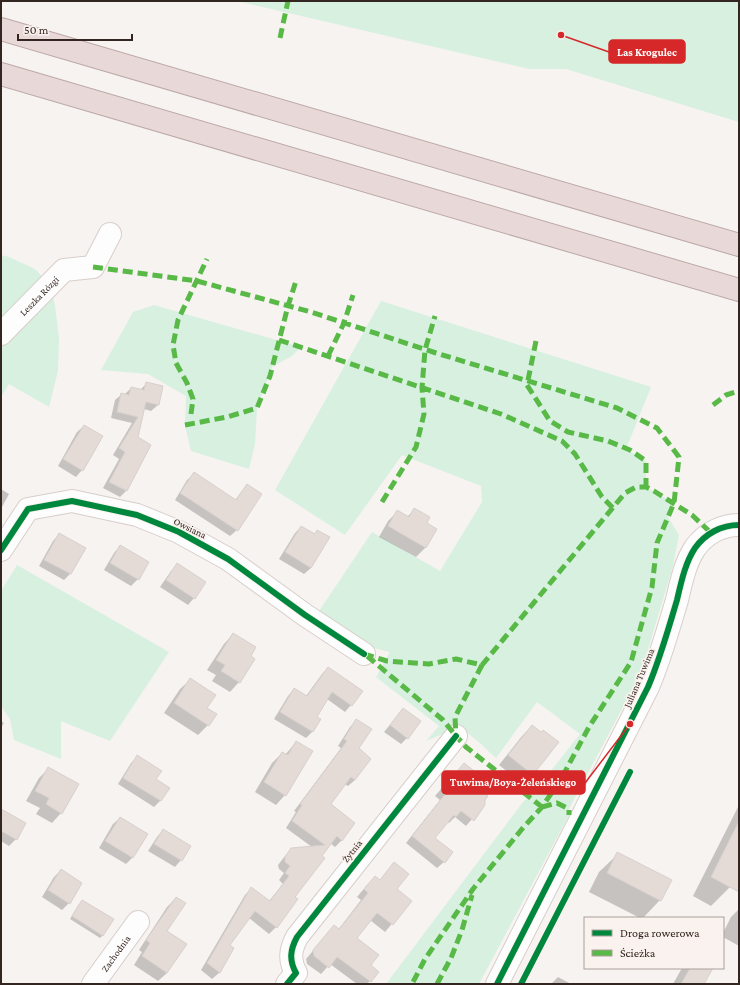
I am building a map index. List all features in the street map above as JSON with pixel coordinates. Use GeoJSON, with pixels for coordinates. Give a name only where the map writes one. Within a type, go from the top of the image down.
{"type":"FeatureCollection","features":[{"type":"Feature","properties":{"kind":"highway"},"geometry":{"type":"LineString","coordinates":[[1,30],[739,245]]}},
{"type":"Feature","properties":{"kind":"highway"},"geometry":{"type":"LineString","coordinates":[[7,77],[739,290]]}},
{"type":"Feature","properties":{"kind":"street","name":"Leszka Rózgi"},"geometry":{"type":"LineString","coordinates":[[1,334],[64,270],[94,267],[110,234]]}},
{"type":"Feature","properties":{"kind":"street","name":"Owsiana"},"geometry":{"type":"LineString","coordinates":[[1,550],[28,509],[72,501],[137,515],[179,532],[228,559],[305,615],[364,654]]}},
{"type":"Feature","properties":{"kind":"street","name":"Juliana Tuwima"},"geometry":{"type":"LineString","coordinates":[[497,984],[648,687],[662,651],[689,558],[699,543],[711,533],[724,527],[739,525]]}},
{"type":"Feature","properties":{"kind":"street","name":"Żytnia"},"geometry":{"type":"LineString","coordinates":[[287,984],[296,973],[290,956],[292,946],[297,937],[456,736]]}},
{"type":"Feature","properties":{"kind":"street","name":"Zachodnia"},"geometry":{"type":"LineString","coordinates":[[93,984],[138,922]]}},
{"type":"Feature","properties":{"kind":"green space"},"geometry":{"type":"Polygon","coordinates":[[[237,1],[739,1],[739,122],[566,69],[529,69],[237,1]]]}},
{"type":"Feature","properties":{"kind":"green space"},"geometry":{"type":"Polygon","coordinates":[[[1,255],[35,269],[50,285],[55,306],[59,338],[58,371],[49,407],[9,384],[1,397],[1,255]]]}},
{"type":"Feature","properties":{"kind":"green space"},"geometry":{"type":"Polygon","coordinates":[[[381,301],[651,387],[626,449],[646,461],[646,487],[674,503],[668,517],[679,535],[673,566],[641,673],[569,809],[569,815],[479,984],[386,984],[523,802],[535,791],[580,734],[537,702],[496,758],[474,738],[465,732],[458,730],[426,741],[439,726],[376,677],[390,652],[369,647],[317,614],[372,532],[440,571],[482,502],[481,486],[402,455],[345,535],[275,490],[381,301]]]}},
{"type":"Feature","properties":{"kind":"green space"},"geometry":{"type":"Polygon","coordinates":[[[154,305],[301,347],[292,356],[272,367],[257,408],[255,444],[249,469],[191,451],[185,425],[186,396],[148,374],[101,370],[133,312],[154,305]]]}},
{"type":"Feature","properties":{"kind":"green space"},"geometry":{"type":"Polygon","coordinates":[[[17,565],[169,652],[110,741],[61,721],[61,759],[14,740],[10,719],[1,706],[1,591],[17,565]]]}},
{"type":"Feature","properties":{"kind":"building"},"geometry":{"type":"Polygon","coordinates":[[[146,382],[163,386],[159,405],[146,402],[138,437],[151,445],[127,491],[109,482],[125,452],[119,448],[138,417],[117,412],[121,393],[129,395],[131,387],[144,390],[146,382]]]}},
{"type":"Feature","properties":{"kind":"building"},"geometry":{"type":"Polygon","coordinates":[[[84,425],[103,436],[83,471],[63,459],[84,425]]]}},
{"type":"Feature","properties":{"kind":"building"},"geometry":{"type":"Polygon","coordinates":[[[194,472],[236,500],[247,484],[262,494],[238,531],[180,493],[194,472]]]}},
{"type":"Feature","properties":{"kind":"building"},"geometry":{"type":"Polygon","coordinates":[[[414,508],[430,517],[427,523],[437,529],[426,548],[388,526],[397,510],[409,517],[414,508]]]}},
{"type":"Feature","properties":{"kind":"building"},"geometry":{"type":"Polygon","coordinates":[[[301,526],[315,534],[317,530],[330,537],[311,568],[285,552],[301,526]]]}},
{"type":"Feature","properties":{"kind":"building"},"geometry":{"type":"Polygon","coordinates":[[[59,533],[86,548],[71,574],[44,560],[59,533]]]}},
{"type":"Feature","properties":{"kind":"building"},"geometry":{"type":"Polygon","coordinates":[[[120,545],[149,562],[139,580],[110,563],[120,545]]]}},
{"type":"Feature","properties":{"kind":"building"},"geometry":{"type":"Polygon","coordinates":[[[177,563],[206,582],[195,599],[166,580],[177,563]]]}},
{"type":"Feature","properties":{"kind":"building"},"geometry":{"type":"Polygon","coordinates":[[[233,633],[256,647],[251,656],[255,659],[240,683],[221,671],[225,665],[216,660],[233,633]]]}},
{"type":"Feature","properties":{"kind":"building"},"geometry":{"type":"Polygon","coordinates":[[[328,667],[363,691],[352,706],[332,692],[317,717],[321,719],[313,732],[280,712],[294,688],[307,696],[328,667]]]}},
{"type":"Feature","properties":{"kind":"building"},"geometry":{"type":"Polygon","coordinates":[[[190,678],[216,695],[207,708],[217,714],[209,726],[174,703],[190,678]]]}},
{"type":"Feature","properties":{"kind":"building"},"geometry":{"type":"Polygon","coordinates":[[[403,708],[421,721],[408,739],[390,725],[403,708]]]}},
{"type":"Feature","properties":{"kind":"building"},"geometry":{"type":"Polygon","coordinates":[[[356,719],[372,729],[359,748],[371,759],[355,780],[351,777],[331,804],[355,823],[342,841],[337,836],[322,856],[325,858],[295,897],[298,899],[277,928],[255,911],[230,945],[234,948],[220,973],[207,963],[251,887],[270,901],[289,876],[285,873],[290,866],[285,862],[285,857],[291,848],[325,845],[292,821],[302,805],[300,804],[347,741],[344,739],[356,719]]]}},
{"type":"Feature","properties":{"kind":"building"},"geometry":{"type":"Polygon","coordinates":[[[532,725],[541,732],[543,730],[559,742],[533,775],[508,755],[532,725]]]}},
{"type":"Feature","properties":{"kind":"building"},"geometry":{"type":"Polygon","coordinates":[[[296,741],[313,751],[286,796],[264,782],[282,752],[288,755],[296,741]]]}},
{"type":"Feature","properties":{"kind":"building"},"geometry":{"type":"Polygon","coordinates":[[[137,755],[162,771],[156,779],[170,788],[161,801],[123,778],[137,755]]]}},
{"type":"Feature","properties":{"kind":"building"},"geometry":{"type":"Polygon","coordinates":[[[464,763],[487,781],[480,790],[488,796],[485,800],[485,805],[474,821],[461,811],[456,817],[454,815],[435,838],[453,852],[445,863],[412,836],[446,793],[441,789],[464,763]]]}},
{"type":"Feature","properties":{"kind":"building"},"geometry":{"type":"Polygon","coordinates":[[[48,767],[79,784],[62,814],[46,804],[49,798],[35,791],[48,767]]]}},
{"type":"Feature","properties":{"kind":"building"},"geometry":{"type":"Polygon","coordinates":[[[1,809],[26,823],[17,840],[1,831],[1,809]]]}},
{"type":"Feature","properties":{"kind":"building"},"geometry":{"type":"Polygon","coordinates":[[[120,817],[148,834],[133,858],[105,841],[120,817]]]}},
{"type":"Feature","properties":{"kind":"building"},"geometry":{"type":"Polygon","coordinates":[[[739,821],[739,892],[711,877],[739,821]]]}},
{"type":"Feature","properties":{"kind":"building"},"geometry":{"type":"Polygon","coordinates":[[[163,829],[191,846],[182,861],[154,844],[163,829]]]}},
{"type":"Feature","properties":{"kind":"building"},"geometry":{"type":"Polygon","coordinates":[[[617,852],[672,880],[661,901],[607,873],[617,852]]]}},
{"type":"Feature","properties":{"kind":"building"},"geometry":{"type":"Polygon","coordinates":[[[394,862],[409,874],[397,889],[412,901],[393,925],[377,913],[357,938],[379,955],[371,965],[379,972],[371,982],[337,957],[329,968],[314,956],[313,950],[334,925],[339,929],[368,893],[364,889],[375,876],[380,880],[394,862]]]}},
{"type":"Feature","properties":{"kind":"building"},"geometry":{"type":"Polygon","coordinates":[[[61,869],[82,883],[70,904],[48,890],[61,869]]]}},
{"type":"Feature","properties":{"kind":"building"},"geometry":{"type":"Polygon","coordinates":[[[176,897],[186,903],[167,931],[187,944],[167,973],[142,956],[150,943],[146,940],[176,897]]]}},
{"type":"Feature","properties":{"kind":"building"},"geometry":{"type":"Polygon","coordinates":[[[82,900],[114,919],[103,936],[72,916],[82,900]]]}},
{"type":"Feature","properties":{"kind":"building"},"geometry":{"type":"Polygon","coordinates":[[[689,969],[712,969],[704,984],[681,984],[689,969]]]}},
{"type":"Feature","properties":{"kind":"marked path"},"geometry":{"type":"LineString","coordinates":[[280,38],[288,1]]}},
{"type":"Feature","properties":{"kind":"marked path"},"geometry":{"type":"LineString","coordinates":[[191,414],[193,399],[187,383],[176,363],[173,345],[178,320],[207,259]]}},
{"type":"Feature","properties":{"kind":"marked path"},"geometry":{"type":"LineString","coordinates":[[93,267],[197,281],[311,312],[436,353],[617,408],[657,428],[679,457],[674,503],[657,543],[652,587],[631,662],[589,727],[561,779],[542,807],[473,889],[425,959],[412,984]]}},
{"type":"Feature","properties":{"kind":"marked path"},"geometry":{"type":"LineString","coordinates":[[185,425],[227,417],[257,408],[270,376],[296,281]]}},
{"type":"Feature","properties":{"kind":"marked path"},"geometry":{"type":"LineString","coordinates":[[328,356],[344,323],[353,295]]}},
{"type":"Feature","properties":{"kind":"marked path"},"geometry":{"type":"LineString","coordinates":[[382,502],[416,447],[424,414],[422,388],[425,350],[435,316]]}},
{"type":"Feature","properties":{"kind":"marked path"},"geometry":{"type":"LineString","coordinates":[[279,340],[501,414],[562,441],[575,454],[602,497],[613,508]]}},
{"type":"Feature","properties":{"kind":"marked path"},"geometry":{"type":"LineString","coordinates":[[536,341],[527,385],[550,421],[568,432],[608,441],[630,450],[646,461],[646,487]]}},
{"type":"Feature","properties":{"kind":"marked path"},"geometry":{"type":"LineString","coordinates":[[713,405],[726,395],[739,391]]}},
{"type":"Feature","properties":{"kind":"marked path"},"geometry":{"type":"LineString","coordinates":[[364,654],[387,661],[429,664],[456,659],[482,665],[625,493],[636,487],[646,487],[654,491],[692,515],[711,533]]}},
{"type":"Feature","properties":{"kind":"marked path"},"geometry":{"type":"LineString","coordinates":[[367,656],[443,720],[456,736]]}},
{"type":"Feature","properties":{"kind":"marked path"},"geometry":{"type":"LineString","coordinates":[[482,665],[455,717],[456,736],[466,747],[542,807]]}},
{"type":"Feature","properties":{"kind":"marked path"},"geometry":{"type":"LineString","coordinates":[[542,807],[557,803],[569,809],[569,815]]}},
{"type":"Feature","properties":{"kind":"marked path"},"geometry":{"type":"LineString","coordinates":[[437,984],[451,958],[462,930],[472,895]]}},
{"type":"Feature","properties":{"kind":"cycle path"},"geometry":{"type":"LineString","coordinates":[[1,550],[28,509],[72,501],[137,515],[179,532],[228,559],[305,615],[364,654]]}},
{"type":"Feature","properties":{"kind":"cycle path"},"geometry":{"type":"LineString","coordinates":[[497,984],[648,687],[664,644],[684,573],[695,548],[704,538],[714,531],[732,525],[739,525]]}},
{"type":"Feature","properties":{"kind":"cycle path"},"geometry":{"type":"LineString","coordinates":[[287,984],[296,973],[292,964],[291,955],[297,937],[456,736]]}},
{"type":"Feature","properties":{"kind":"cycle path"},"geometry":{"type":"LineString","coordinates":[[521,984],[630,772]]}},
{"type":"Feature","properties":{"kind":"place","name":"Las Krogulec"},"geometry":{"type":"Point","coordinates":[561,35]}},
{"type":"Feature","properties":{"kind":"place","name":"Tuwima/Boya-Żeleńskiego"},"geometry":{"type":"Point","coordinates":[630,724]}}]}
